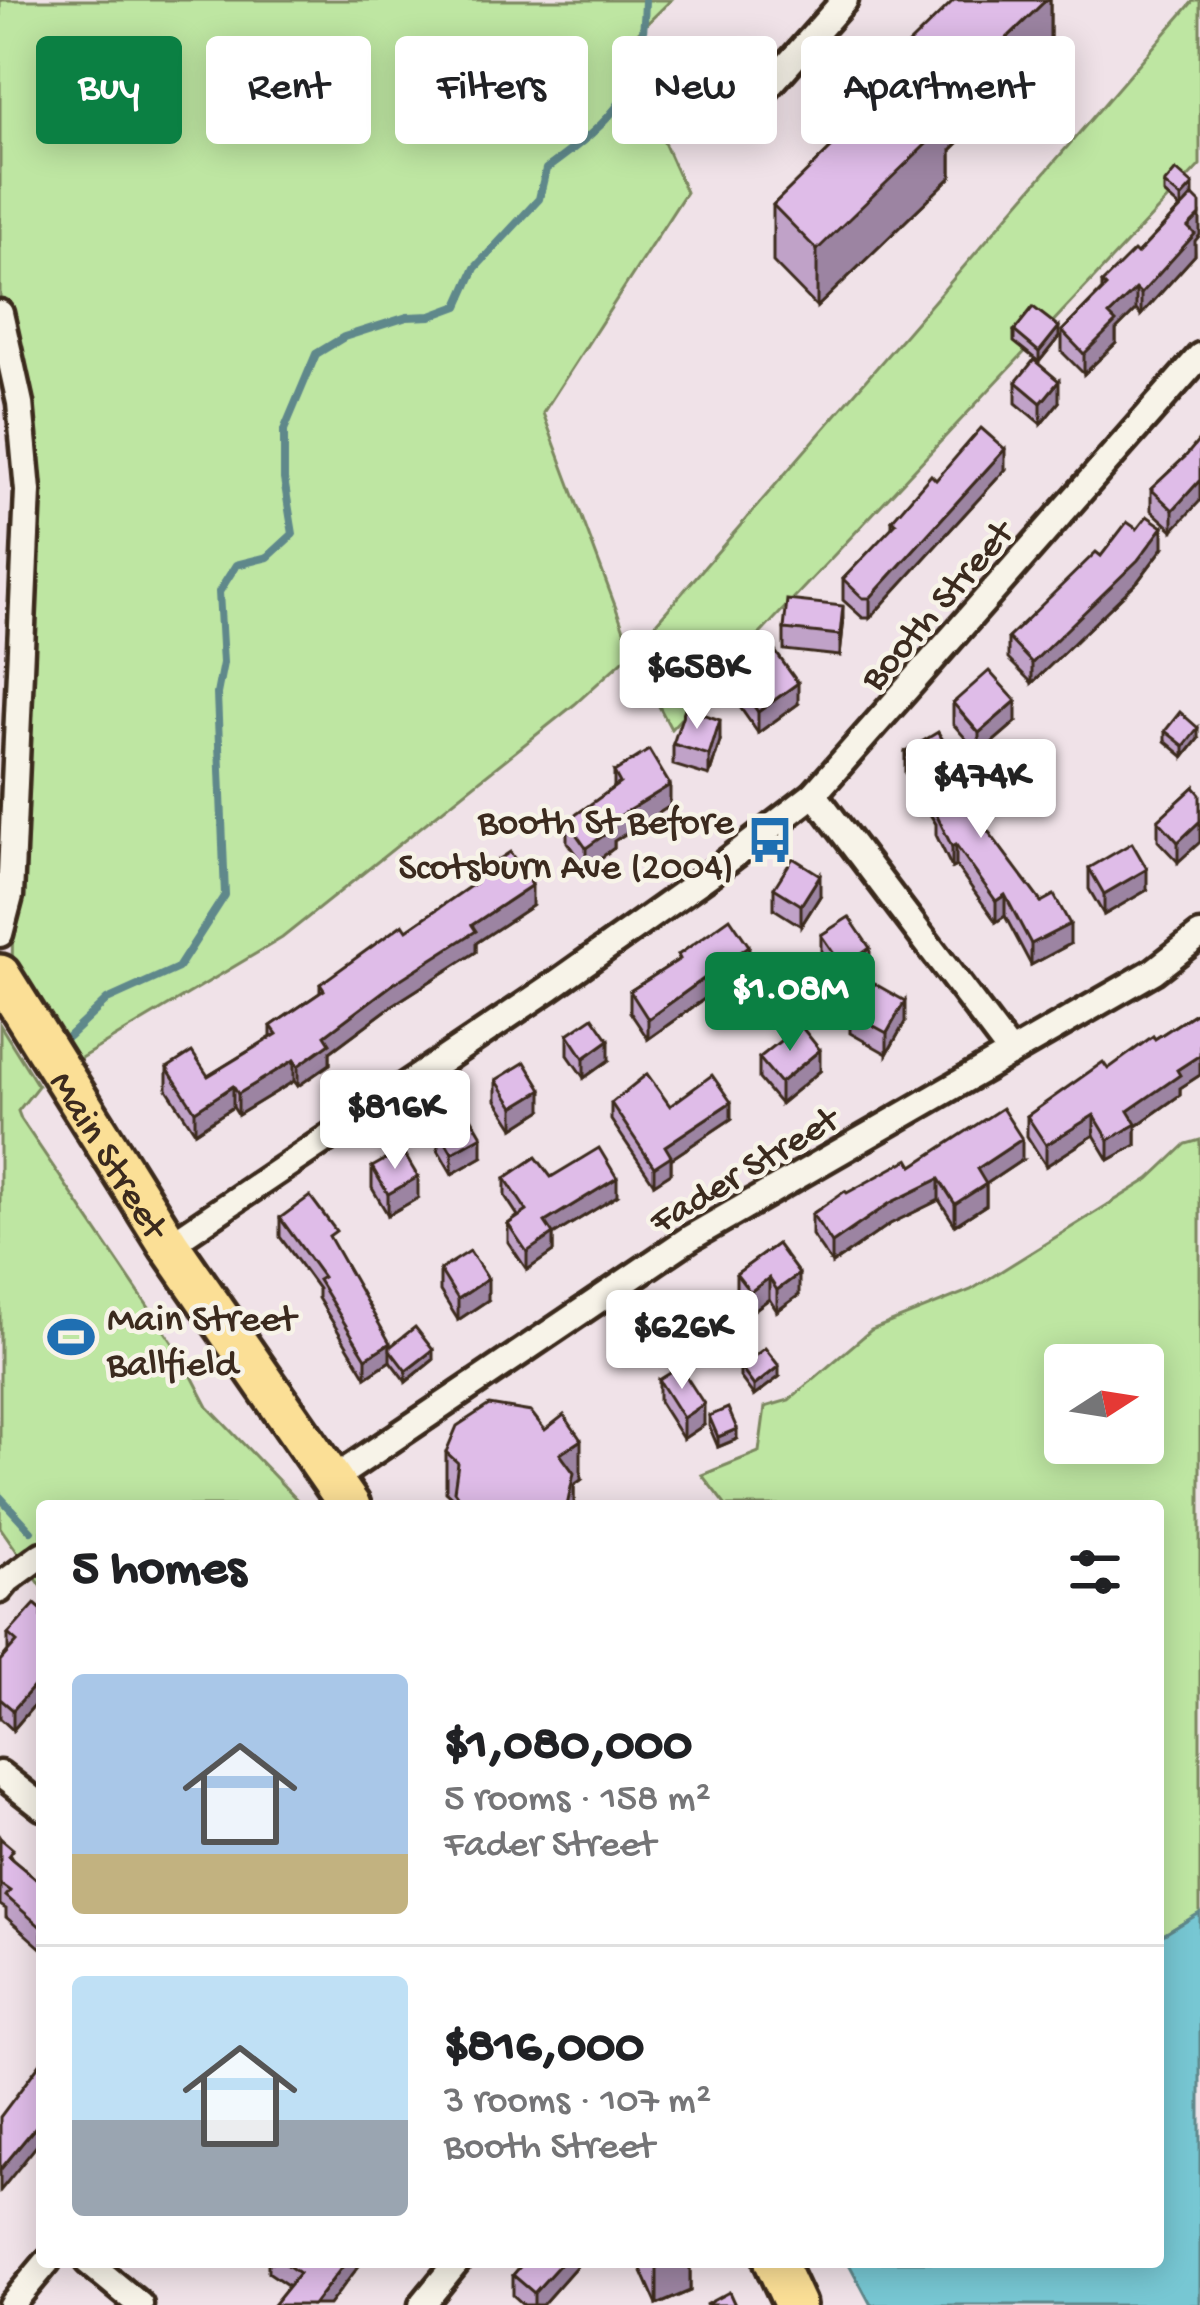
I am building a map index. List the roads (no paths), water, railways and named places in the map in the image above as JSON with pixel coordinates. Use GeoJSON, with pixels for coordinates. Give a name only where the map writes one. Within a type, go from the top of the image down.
{"type":"FeatureCollection","features":[{"type":"Feature","properties":{"kind":"main road","name":"Main Street"},"geometry":{"type":"LineString","coordinates":[[0,975],[170,1245],[341,1493]]}},
{"type":"Feature","properties":{"kind":"main road"},"geometry":{"type":"LineString","coordinates":[[778,2268],[795,2305]]}},
{"type":"Feature","properties":{"kind":"street"},"geometry":{"type":"LineString","coordinates":[[777,77],[845,0]]}},
{"type":"Feature","properties":{"kind":"street"},"geometry":{"type":"LineString","coordinates":[[0,314],[20,403],[28,491],[10,896],[0,934]]}},
{"type":"Feature","properties":{"kind":"street","name":"Booth Street"},"geometry":{"type":"LineString","coordinates":[[170,1245],[551,987],[814,794],[1200,356]]}},
{"type":"Feature","properties":{"kind":"street"},"geometry":{"type":"LineString","coordinates":[[814,794],[1010,1052]]}},
{"type":"Feature","properties":{"kind":"street","name":"Fader Street"},"geometry":{"type":"LineString","coordinates":[[341,1493],[690,1238],[1154,971],[1200,935]]}},
{"type":"Feature","properties":{"kind":"street"},"geometry":{"type":"LineString","coordinates":[[0,1591],[36,1559]]}},
{"type":"Feature","properties":{"kind":"street"},"geometry":{"type":"LineString","coordinates":[[0,1774],[36,1802]]}},
{"type":"Feature","properties":{"kind":"street"},"geometry":{"type":"LineString","coordinates":[[10,2305],[42,2268]]}},
{"type":"Feature","properties":{"kind":"street"},"geometry":{"type":"LineString","coordinates":[[95,2268],[140,2305]]}},
{"type":"Feature","properties":{"kind":"street"},"geometry":{"type":"LineString","coordinates":[[422,2305],[452,2268]]}},
{"type":"Feature","properties":{"kind":"water"},"geometry":{"type":"Polygon","coordinates":[[[1200,1913],[1200,2305],[871,2305],[851,2268],[1164,2268],[1164,1934],[1200,1913]]]}},
{"type":"Feature","properties":{"kind":"waterway"},"geometry":{"type":"LineString","coordinates":[[69,1036],[107,1000],[178,968],[225,895],[217,694],[223,663],[219,592],[236,565],[268,557],[293,534],[284,479],[284,430],[316,354],[344,337],[458,306],[475,268],[539,199],[546,169],[591,134],[621,100],[639,58],[645,0]]}},
{"type":"Feature","properties":{"kind":"waterway"},"geometry":{"type":"LineString","coordinates":[[0,1497],[31,1531]]}},
{"type":"Feature","properties":{"kind":"place","name":"Booth St Before Scotsburn Ave (2004)"},"geometry":{"type":"Point","coordinates":[770,840]}},
{"type":"Feature","properties":{"kind":"place","name":"Main Street Ballfield"},"geometry":{"type":"Point","coordinates":[71,1337]}}]}
